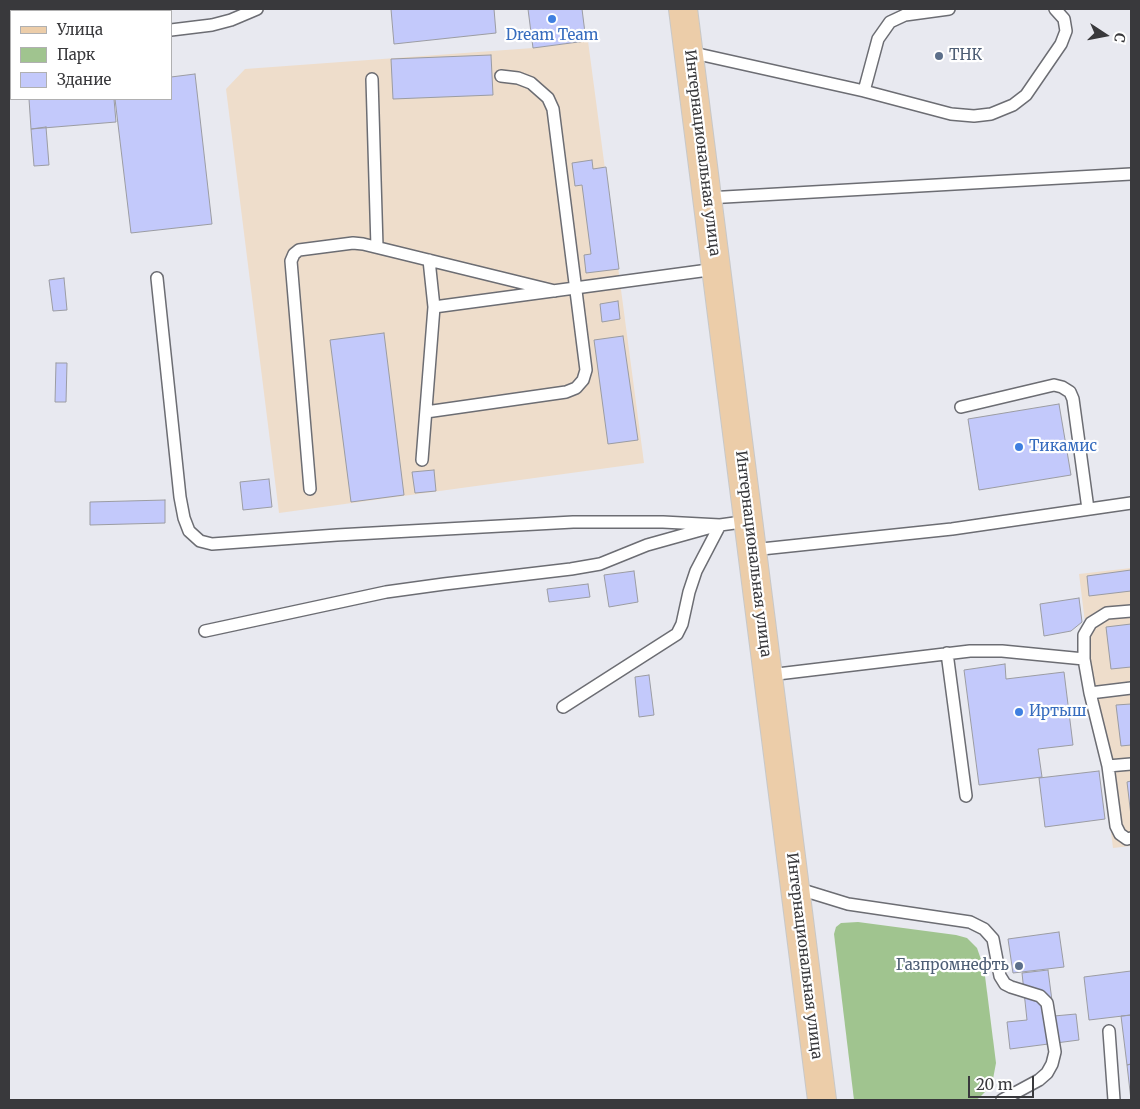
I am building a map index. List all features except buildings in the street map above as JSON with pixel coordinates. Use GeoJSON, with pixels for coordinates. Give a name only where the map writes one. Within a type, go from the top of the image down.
{"type":"FeatureCollection","features":[{"type":"Feature","properties":{"kind":"main road","name":"Интернациональная улица"},"geometry":{"type":"LineString","coordinates":[[683,9],[822,1100]]}},
{"type":"Feature","properties":{"kind":"lane"},"geometry":{"type":"LineString","coordinates":[[172,30],[212,25],[231,20],[257,9]]}},
{"type":"Feature","properties":{"kind":"lane"},"geometry":{"type":"LineString","coordinates":[[864,91],[878,39],[890,22],[905,15],[949,9]]}},
{"type":"Feature","properties":{"kind":"lane"},"geometry":{"type":"LineString","coordinates":[[689,52],[864,91],[951,114],[974,116],[991,114],[1013,105],[1026,95],[1061,44],[1066,31],[1064,19],[1055,9]]}},
{"type":"Feature","properties":{"kind":"lane"},"geometry":{"type":"LineString","coordinates":[[426,412],[566,392],[576,388],[583,380],[586,370],[553,109],[548,98],[531,83],[518,78],[501,76]]}},
{"type":"Feature","properties":{"kind":"lane"},"geometry":{"type":"LineString","coordinates":[[372,79],[377,247]]}},
{"type":"Feature","properties":{"kind":"lane"},"geometry":{"type":"LineString","coordinates":[[707,198],[1131,174]]}},
{"type":"Feature","properties":{"kind":"lane"},"geometry":{"type":"LineString","coordinates":[[310,489],[290,261],[294,254],[299,250],[353,243],[377,247],[555,291]]}},
{"type":"Feature","properties":{"kind":"lane"},"geometry":{"type":"LineString","coordinates":[[422,460],[434,307],[429,260]]}},
{"type":"Feature","properties":{"kind":"lane"},"geometry":{"type":"LineString","coordinates":[[434,307],[716,270]]}},
{"type":"Feature","properties":{"kind":"lane"},"geometry":{"type":"LineString","coordinates":[[157,278],[180,497],[184,518],[189,531],[200,541],[212,544],[572,522],[663,522],[720,525]]}},
{"type":"Feature","properties":{"kind":"lane"},"geometry":{"type":"LineString","coordinates":[[961,407],[1054,386],[1062,387],[1070,392],[1073,399],[1088,509]]}},
{"type":"Feature","properties":{"kind":"lane"},"geometry":{"type":"LineString","coordinates":[[752,550],[952,529],[1131,503]]}},
{"type":"Feature","properties":{"kind":"lane"},"geometry":{"type":"LineString","coordinates":[[204,631],[386,592],[600,564],[647,545],[720,525],[748,521]]}},
{"type":"Feature","properties":{"kind":"lane"},"geometry":{"type":"LineString","coordinates":[[563,707],[677,634],[682,624],[696,571],[720,525]]}},
{"type":"Feature","properties":{"kind":"lane"},"geometry":{"type":"LineString","coordinates":[[1131,610],[1107,614],[1091,623],[1084,635],[1084,659],[1090,693],[1108,766],[1116,826],[1120,834],[1131,838]]}},
{"type":"Feature","properties":{"kind":"lane"},"geometry":{"type":"LineString","coordinates":[[769,675],[948,653],[1002,651],[1084,659]]}},
{"type":"Feature","properties":{"kind":"lane"},"geometry":{"type":"LineString","coordinates":[[948,653],[966,796]]}},
{"type":"Feature","properties":{"kind":"lane"},"geometry":{"type":"LineString","coordinates":[[1090,693],[1131,688]]}},
{"type":"Feature","properties":{"kind":"lane"},"geometry":{"type":"LineString","coordinates":[[1108,766],[1131,764]]}},
{"type":"Feature","properties":{"kind":"lane"},"geometry":{"type":"LineString","coordinates":[[796,888],[848,904],[970,922],[984,928],[993,939],[1000,976],[1004,984],[1011,988],[1040,996],[1046,1003],[1055,1052],[1047,1073],[1039,1080],[1002,1100]]}},
{"type":"Feature","properties":{"kind":"lane"},"geometry":{"type":"LineString","coordinates":[[1109,1031],[1114,1100]]}},
{"type":"Feature","properties":{"kind":"shaded area"},"geometry":{"type":"Polygon","coordinates":[[[588,41],[644,463],[279,513],[226,89],[245,69],[533,48],[588,41]]]}},
{"type":"Feature","properties":{"kind":"shaded area"},"geometry":{"type":"Polygon","coordinates":[[[1131,568],[1131,846],[1113,848],[1079,574],[1131,568]]]}},
{"type":"Feature","properties":{"kind":"green space"},"geometry":{"type":"Polygon","coordinates":[[[858,922],[956,935],[967,938],[977,948],[984,968],[996,1063],[993,1079],[987,1090],[979,1098],[976,1100],[854,1100],[834,934],[836,927],[841,923],[858,922]]]}},
{"type":"Feature","properties":{"kind":"place","name":"Dream Team"},"geometry":{"type":"Point","coordinates":[552,19]}},
{"type":"Feature","properties":{"kind":"place","name":"ТНК"},"geometry":{"type":"Point","coordinates":[939,56]}},
{"type":"Feature","properties":{"kind":"place","name":"Тикамис"},"geometry":{"type":"Point","coordinates":[1019,447]}},
{"type":"Feature","properties":{"kind":"place","name":"Иртыш"},"geometry":{"type":"Point","coordinates":[1019,712]}},
{"type":"Feature","properties":{"kind":"place","name":"Газпромнефть"},"geometry":{"type":"Point","coordinates":[1019,966]}}]}
